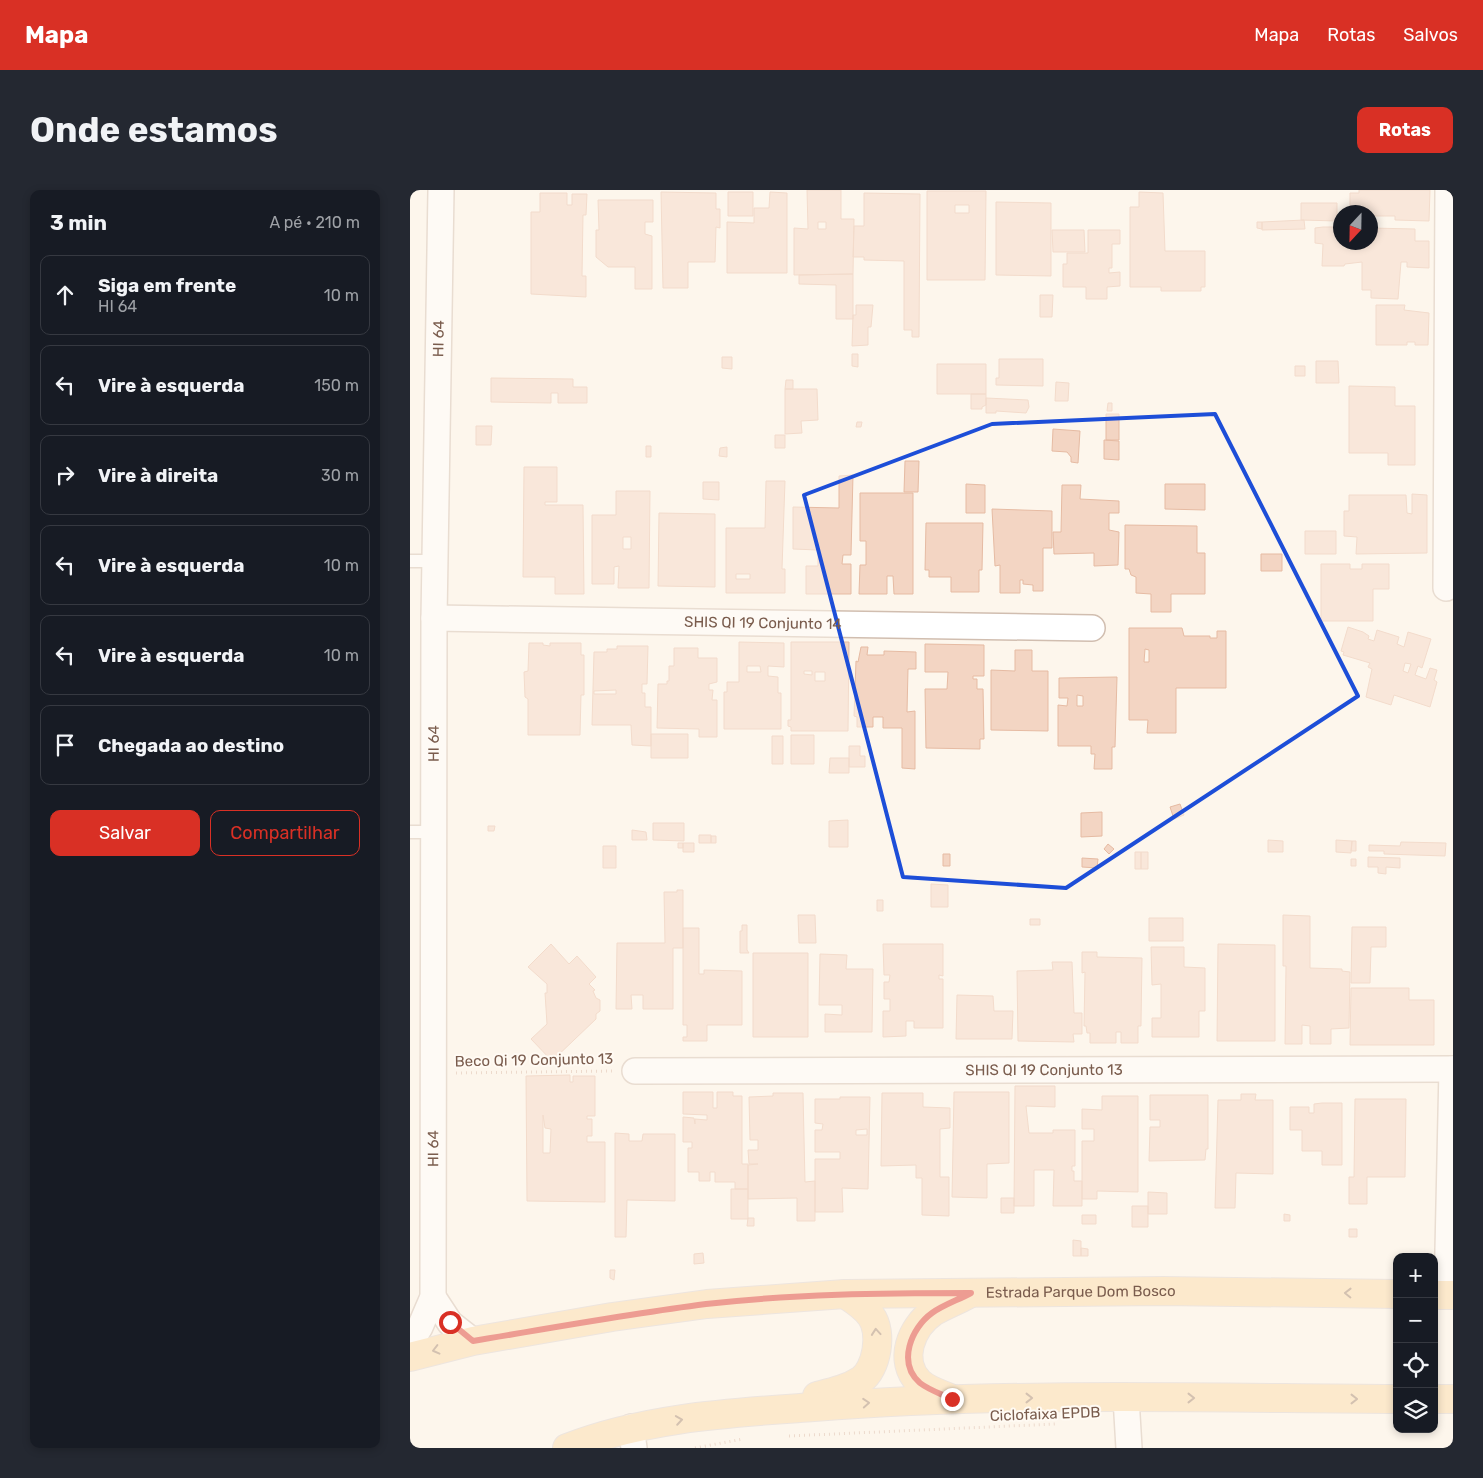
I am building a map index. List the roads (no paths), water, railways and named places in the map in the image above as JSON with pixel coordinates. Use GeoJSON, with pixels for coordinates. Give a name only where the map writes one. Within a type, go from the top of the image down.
{"type":"FeatureCollection","features":[{"type":"Feature","properties":{"kind":"main road","name":"Estrada Parque Dom Bosco"},"geometry":{"type":"LineString","coordinates":[[410,1357],[473,1341],[612,1317],[707,1304],[845,1294],[1163,1291],[1393,1294]]}},
{"type":"Feature","properties":{"kind":"main road"},"geometry":{"type":"LineString","coordinates":[[952,1399],[919,1382],[910,1368],[908,1347],[918,1326],[932,1312],[971,1293]]}},
{"type":"Feature","properties":{"kind":"main road"},"geometry":{"type":"LineString","coordinates":[[765,1411],[839,1391],[863,1379],[870,1369],[877,1340],[877,1325],[865,1309],[845,1294]]}},
{"type":"Feature","properties":{"kind":"main road"},"geometry":{"type":"LineString","coordinates":[[567,1448],[632,1438],[706,1415],[952,1399],[1393,1399]]}},
{"type":"Feature","properties":{"kind":"main road"},"geometry":{"type":"LineString","coordinates":[[1438,1399],[1453,1399]]}},
{"type":"Feature","properties":{"kind":"street","name":"HI 64"},"geometry":{"type":"LineString","coordinates":[[410,1344],[420,1327],[433,1297],[434,1073],[422,832],[434,618],[441,190]]}},
{"type":"Feature","properties":{"kind":"street"},"geometry":{"type":"LineString","coordinates":[[1446,588],[1448,190]]}},
{"type":"Feature","properties":{"kind":"street","name":"SHIS QI 19 Conjunto 14"},"geometry":{"type":"LineString","coordinates":[[434,618],[1092,628]]}},
{"type":"Feature","properties":{"kind":"street"},"geometry":{"type":"LineString","coordinates":[[1445,1295],[1452,1069]]}},
{"type":"Feature","properties":{"kind":"street","name":"SHIS QI 19 Conjunto 13"},"geometry":{"type":"LineString","coordinates":[[635,1070],[1452,1069]]}},
{"type":"Feature","properties":{"kind":"street"},"geometry":{"type":"LineString","coordinates":[[433,1297],[450,1322],[473,1341]]}},
{"type":"Feature","properties":{"kind":"street"},"geometry":{"type":"LineString","coordinates":[[1126,1398],[1129,1448]]}},
{"type":"Feature","properties":{"kind":"lane"},"geometry":{"type":"LineString","coordinates":[[410,561],[435,561]]}}]}
